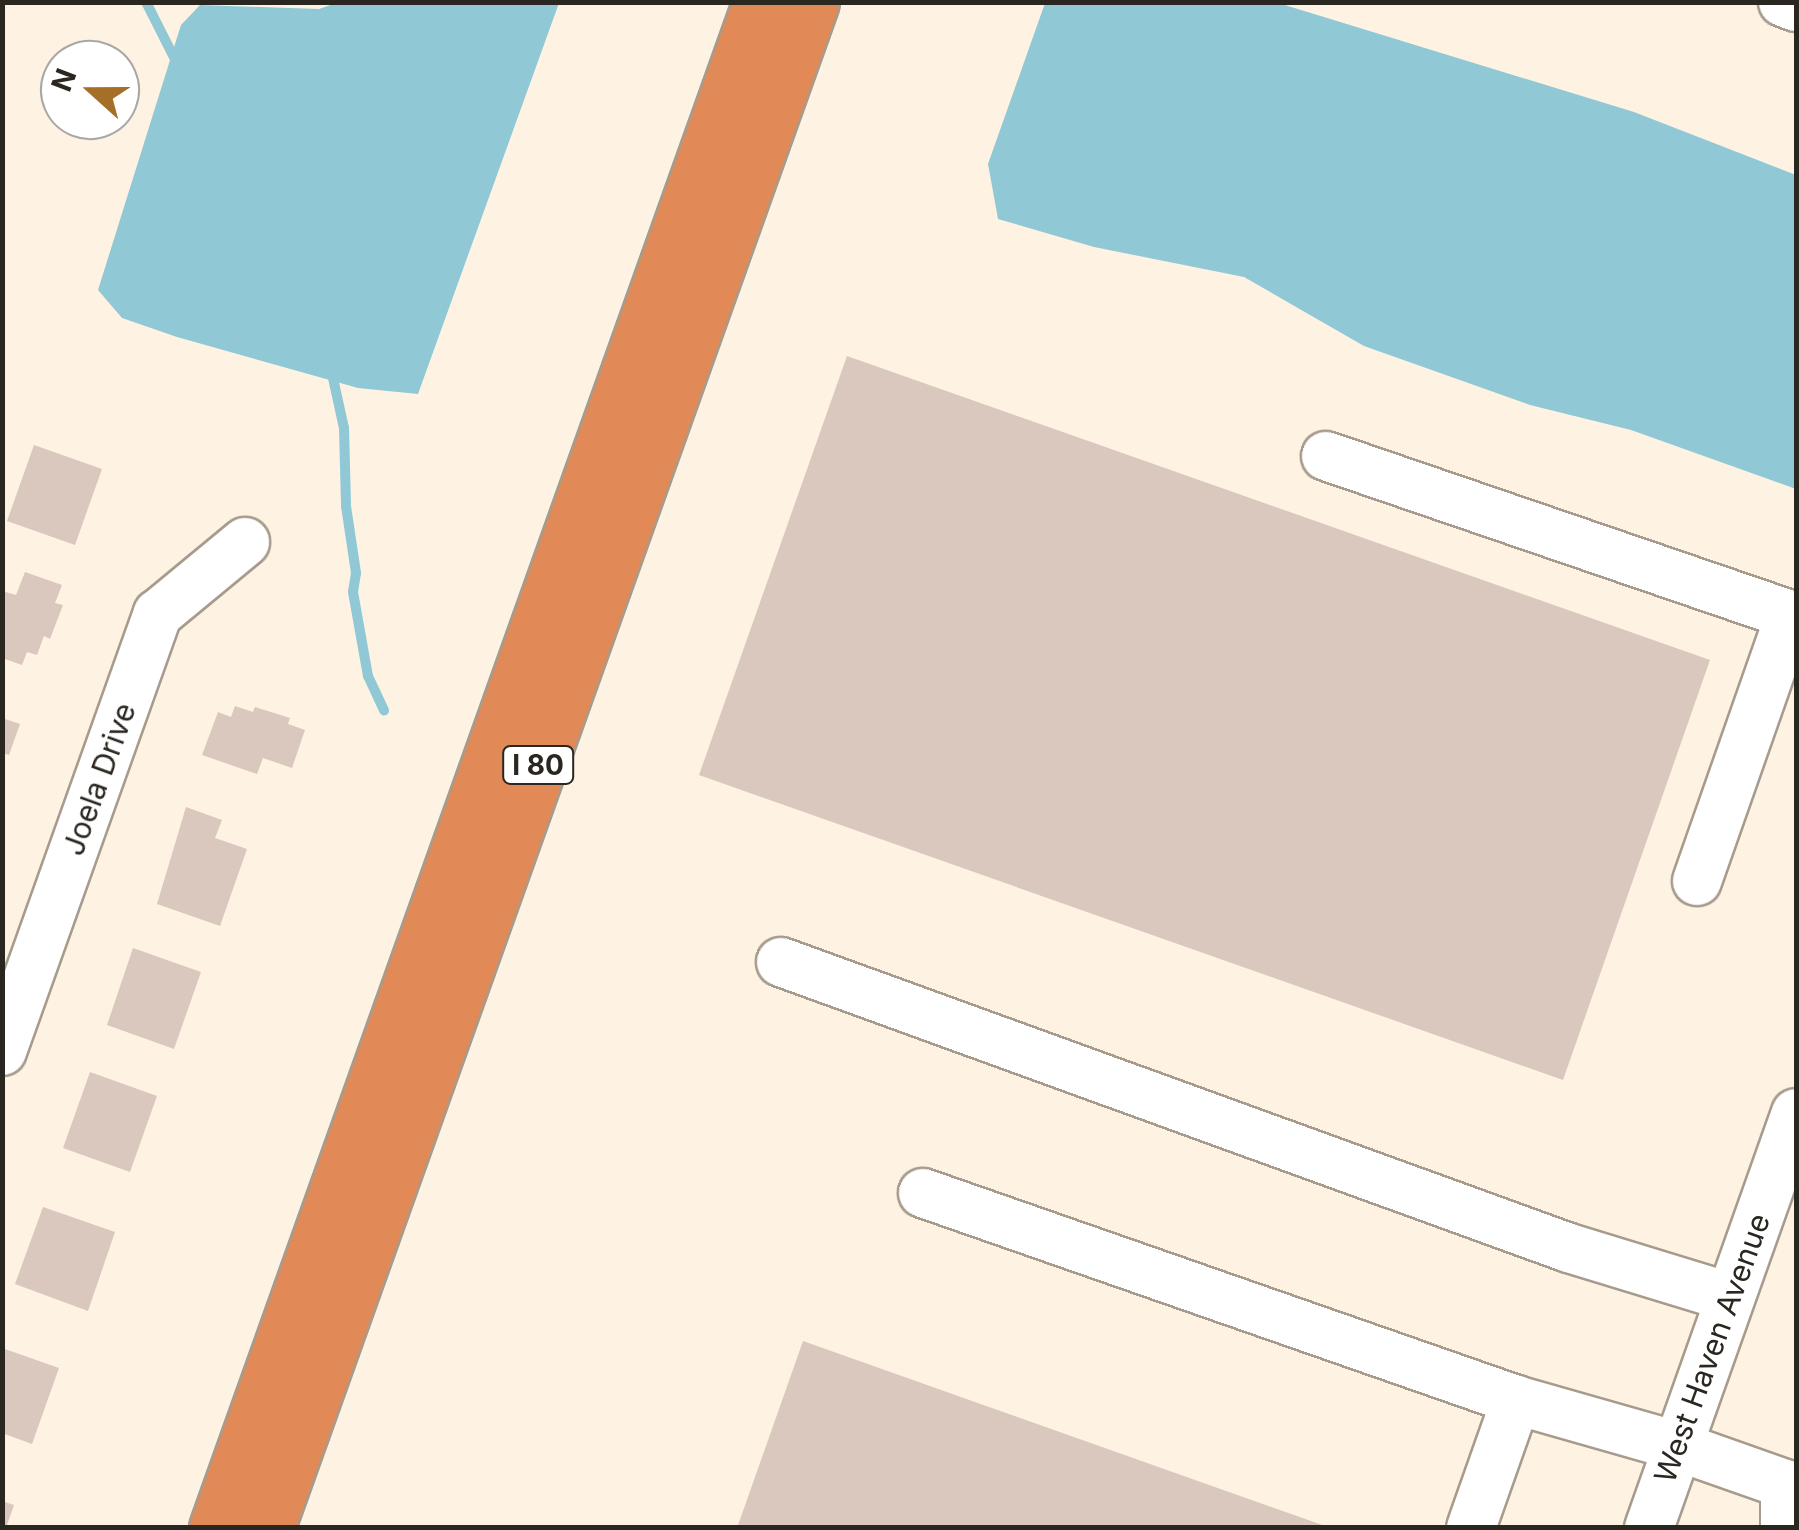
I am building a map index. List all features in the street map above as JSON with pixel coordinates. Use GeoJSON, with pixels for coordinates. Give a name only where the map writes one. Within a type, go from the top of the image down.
{"type":"FeatureCollection","features":[{"type":"Feature","properties":{"kind":"highway","name":"I 80"},"geometry":{"type":"LineString","coordinates":[[218,1528],[761,2]]}},
{"type":"Feature","properties":{"kind":"highway","name":"I 80"},"geometry":{"type":"LineString","coordinates":[[266,1528],[812,2]]}},
{"type":"Feature","properties":{"kind":"street"},"geometry":{"type":"LineString","coordinates":[[1783,2],[1796,7]]}},
{"type":"Feature","properties":{"kind":"street"},"geometry":{"type":"LineString","coordinates":[[1326,456],[1793,616],[1698,881]]}},
{"type":"Feature","properties":{"kind":"street","name":"Joela Drive"},"geometry":{"type":"LineString","coordinates":[[2,1051],[158,614],[245,542]]}},
{"type":"Feature","properties":{"kind":"street"},"geometry":{"type":"LineString","coordinates":[[781,962],[1569,1248],[1729,1297]]}},
{"type":"Feature","properties":{"kind":"street","name":"West Haven Avenue"},"geometry":{"type":"LineString","coordinates":[[1649,1528],[1796,1113]]}},
{"type":"Feature","properties":{"kind":"street"},"geometry":{"type":"LineString","coordinates":[[924,1193],[1516,1400],[1677,1446],[1789,1500]]}},
{"type":"Feature","properties":{"kind":"street"},"geometry":{"type":"LineString","coordinates":[[1470,1528],[1516,1400]]}},
{"type":"Feature","properties":{"kind":"water"},"geometry":{"type":"Polygon","coordinates":[[[1275,2],[1634,112],[1796,175],[1796,489],[1631,430],[1530,405],[1364,346],[1244,277],[1094,247],[998,219],[988,164],[1045,3],[1275,2]]]}},
{"type":"Feature","properties":{"kind":"water"},"geometry":{"type":"Polygon","coordinates":[[[336,3],[559,3],[418,394],[358,388],[177,337],[122,318],[98,290],[181,25],[200,5],[319,9],[336,3]]]}},
{"type":"Feature","properties":{"kind":"building"},"geometry":{"type":"Polygon","coordinates":[[[847,356],[1710,660],[1563,1080],[699,775],[847,356]]]}},
{"type":"Feature","properties":{"kind":"building"},"geometry":{"type":"Polygon","coordinates":[[[34,445],[102,469],[75,545],[7,521],[34,445]]]}},
{"type":"Feature","properties":{"kind":"building"},"geometry":{"type":"Polygon","coordinates":[[[25,572],[62,585],[55,603],[63,605],[50,639],[44,636],[37,655],[27,652],[22,665],[2,658],[2,591],[16,595],[25,572]]]}},
{"type":"Feature","properties":{"kind":"building"},"geometry":{"type":"Polygon","coordinates":[[[235,706],[253,712],[255,707],[290,718],[288,724],[305,730],[292,768],[263,758],[257,774],[202,755],[218,712],[231,717],[235,706]]]}},
{"type":"Feature","properties":{"kind":"building"},"geometry":{"type":"Polygon","coordinates":[[[2,718],[20,724],[9,755],[2,753],[2,718]]]}},
{"type":"Feature","properties":{"kind":"building"},"geometry":{"type":"Polygon","coordinates":[[[186,807],[222,820],[215,838],[247,849],[220,926],[157,904],[186,807]]]}},
{"type":"Feature","properties":{"kind":"building"},"geometry":{"type":"Polygon","coordinates":[[[133,948],[201,972],[174,1049],[107,1025],[133,948]]]}},
{"type":"Feature","properties":{"kind":"building"},"geometry":{"type":"Polygon","coordinates":[[[90,1072],[157,1096],[130,1172],[63,1148],[90,1072]]]}},
{"type":"Feature","properties":{"kind":"building"},"geometry":{"type":"Polygon","coordinates":[[[43,1207],[115,1232],[88,1311],[15,1284],[43,1207]]]}},
{"type":"Feature","properties":{"kind":"building"},"geometry":{"type":"Polygon","coordinates":[[[803,1341],[1328,1527],[1328,1528],[737,1528],[803,1341]]]}},
{"type":"Feature","properties":{"kind":"building"},"geometry":{"type":"Polygon","coordinates":[[[2,1348],[59,1368],[32,1444],[2,1433],[2,1348]]]}},
{"type":"Feature","properties":{"kind":"building"},"geometry":{"type":"Polygon","coordinates":[[[2,1501],[14,1505],[6,1528],[2,1528],[2,1501]]]}},
{"type":"Feature","properties":{"kind":"waterway"},"geometry":{"type":"LineString","coordinates":[[146,2],[177,63]]}},
{"type":"Feature","properties":{"kind":"waterway"},"geometry":{"type":"LineString","coordinates":[[331,369],[344,428],[346,506],[356,573],[353,592],[368,676],[384,710]]}}]}
